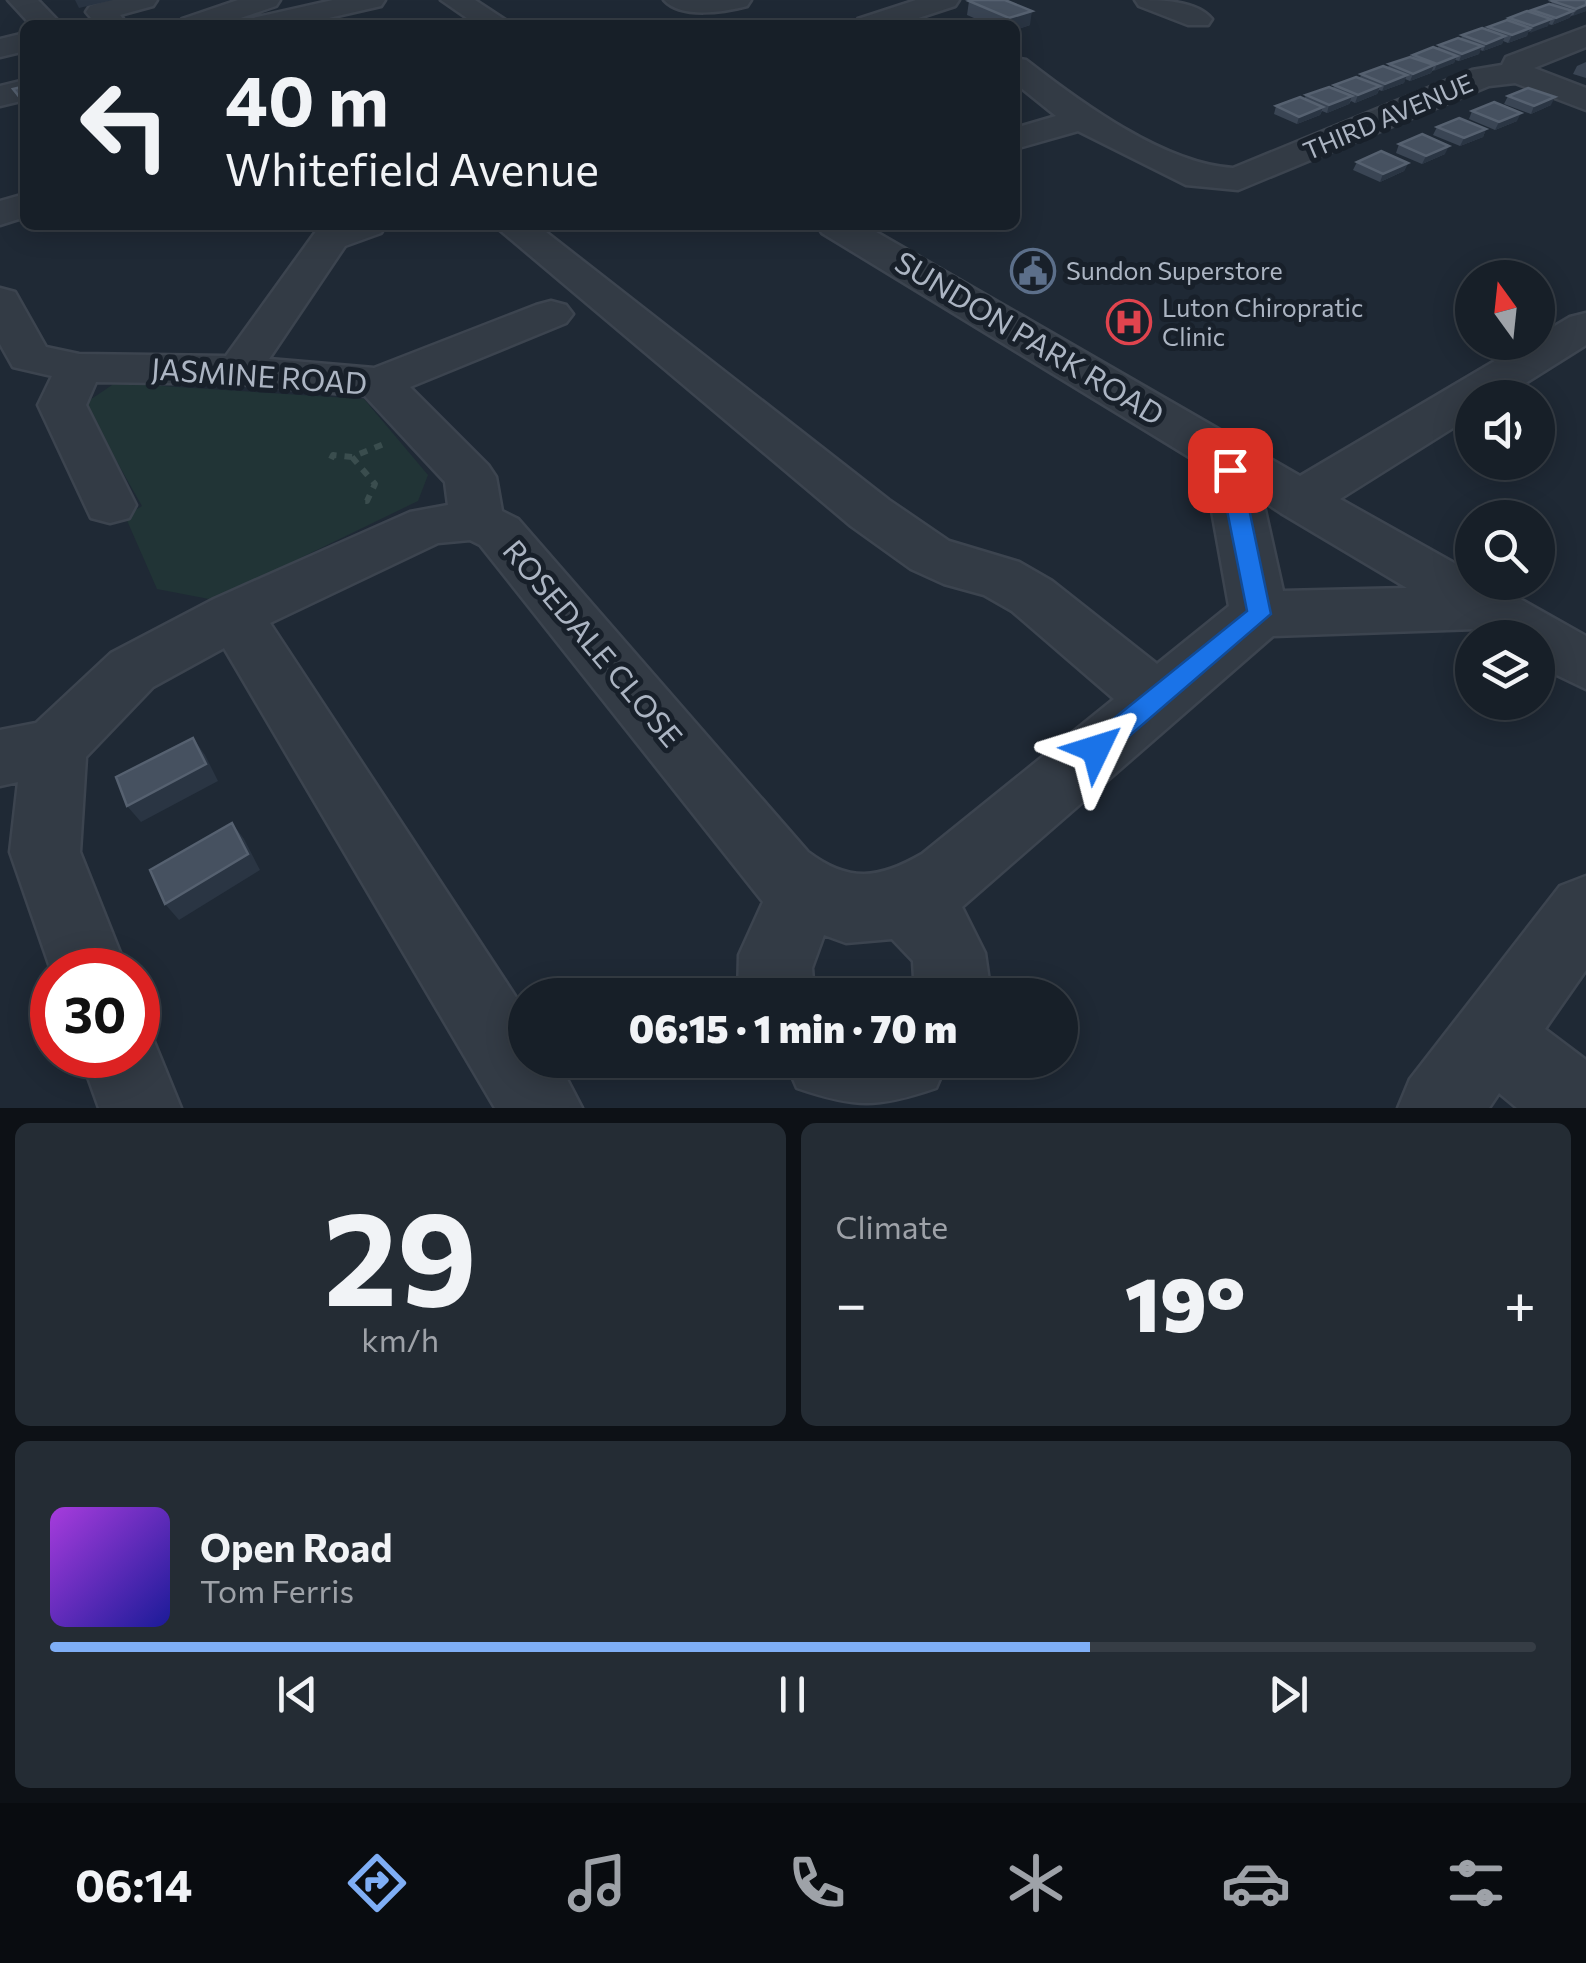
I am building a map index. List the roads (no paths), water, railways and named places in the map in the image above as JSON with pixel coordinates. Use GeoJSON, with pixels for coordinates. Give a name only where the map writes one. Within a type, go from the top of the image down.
{"type":"FeatureCollection","features":[{"type":"Feature","properties":{"kind":"street"},"geometry":{"type":"LineString","coordinates":[[109,20],[100,12],[142,0]]}},
{"type":"Feature","properties":{"kind":"street"},"geometry":{"type":"LineString","coordinates":[[163,0],[190,20]]}},
{"type":"Feature","properties":{"kind":"street"},"geometry":{"type":"LineString","coordinates":[[209,20],[252,8],[337,10],[371,0]]}},
{"type":"Feature","properties":{"kind":"street"},"geometry":{"type":"LineString","coordinates":[[463,5],[511,0]]}},
{"type":"Feature","properties":{"kind":"street"},"geometry":{"type":"LineString","coordinates":[[678,0],[722,4],[737,0]]}},
{"type":"Feature","properties":{"kind":"street"},"geometry":{"type":"LineString","coordinates":[[873,0],[916,19],[945,0]]}},
{"type":"Feature","properties":{"kind":"street"},"geometry":{"type":"LineString","coordinates":[[1149,0],[1198,20]]}},
{"type":"Feature","properties":{"kind":"street"},"geometry":{"type":"LineString","coordinates":[[0,2],[30,19]]}},
{"type":"Feature","properties":{"kind":"street"},"geometry":{"type":"LineString","coordinates":[[463,5],[489,20]]}},
{"type":"Feature","properties":{"kind":"street"},"geometry":{"type":"LineString","coordinates":[[0,17],[30,19]]}},
{"type":"Feature","properties":{"kind":"street"},"geometry":{"type":"LineString","coordinates":[[0,48],[20,29]]}},
{"type":"Feature","properties":{"kind":"street","name":"THIRD AVENUE"},"geometry":{"type":"LineString","coordinates":[[1081,119],[1199,177],[1238,179],[1483,78],[1518,73],[1516,64],[1586,36]]}},
{"type":"Feature","properties":{"kind":"street"},"geometry":{"type":"LineString","coordinates":[[1020,71],[1081,119]]}},
{"type":"Feature","properties":{"kind":"street"},"geometry":{"type":"LineString","coordinates":[[1518,73],[1586,100]]}},
{"type":"Feature","properties":{"kind":"street"},"geometry":{"type":"LineString","coordinates":[[1020,137],[1081,119]]}},
{"type":"Feature","properties":{"kind":"street"},"geometry":{"type":"LineString","coordinates":[[239,370],[334,230]]}},
{"type":"Feature","properties":{"kind":"street"},"geometry":{"type":"LineString","coordinates":[[519,230],[870,514],[930,555],[964,570],[998,577],[1032,596],[1156,698]]}},
{"type":"Feature","properties":{"kind":"street","name":"SUNDON PARK ROAD"},"geometry":{"type":"LineString","coordinates":[[844,230],[1586,665]]}},
{"type":"Feature","properties":{"kind":"street","name":"JASMINE ROAD"},"geometry":{"type":"LineString","coordinates":[[0,302],[29,356],[79,368],[239,370],[379,383],[470,477],[477,520]]}},
{"type":"Feature","properties":{"kind":"street"},"geometry":{"type":"LineString","coordinates":[[379,383],[551,314]]}},
{"type":"Feature","properties":{"kind":"street"},"geometry":{"type":"LineString","coordinates":[[1300,500],[1586,326]]}},
{"type":"Feature","properties":{"kind":"street"},"geometry":{"type":"LineString","coordinates":[[79,368],[62,404],[110,506]]}},
{"type":"Feature","properties":{"kind":"street"},"geometry":{"type":"LineString","coordinates":[[1228,458],[1259,614],[1488,607]]}},
{"type":"Feature","properties":{"kind":"street","name":"ROSEDALE CLOSE"},"geometry":{"type":"LineString","coordinates":[[81,948],[45,852],[27,752],[132,670],[234,615],[429,524],[477,520],[499,532],[783,875],[809,896],[846,909],[903,904],[946,877],[1259,614]]}},
{"type":"Feature","properties":{"kind":"street"},"geometry":{"type":"LineString","coordinates":[[234,615],[540,1108]]}},
{"type":"Feature","properties":{"kind":"street"},"geometry":{"type":"LineString","coordinates":[[776,978],[775,956],[787,928],[809,896]]}},
{"type":"Feature","properties":{"kind":"street"},"geometry":{"type":"LineString","coordinates":[[903,904],[928,919],[946,944],[955,978]]}},
{"type":"Feature","properties":{"kind":"street"},"geometry":{"type":"LineString","coordinates":[[1439,1108],[1586,910]]}},
{"type":"Feature","properties":{"kind":"street"},"geometry":{"type":"LineString","coordinates":[[1492,1038],[1582,1108]]}},
{"type":"Feature","properties":{"kind":"street"},"geometry":{"type":"LineString","coordinates":[[129,1078],[140,1108]]}},
{"type":"Feature","properties":{"kind":"place","name":"Sundon Superstore"},"geometry":{"type":"Point","coordinates":[1033,271]}},
{"type":"Feature","properties":{"kind":"place","name":"Luton Chiropratic Clinic"},"geometry":{"type":"Point","coordinates":[1129,322]}}]}
